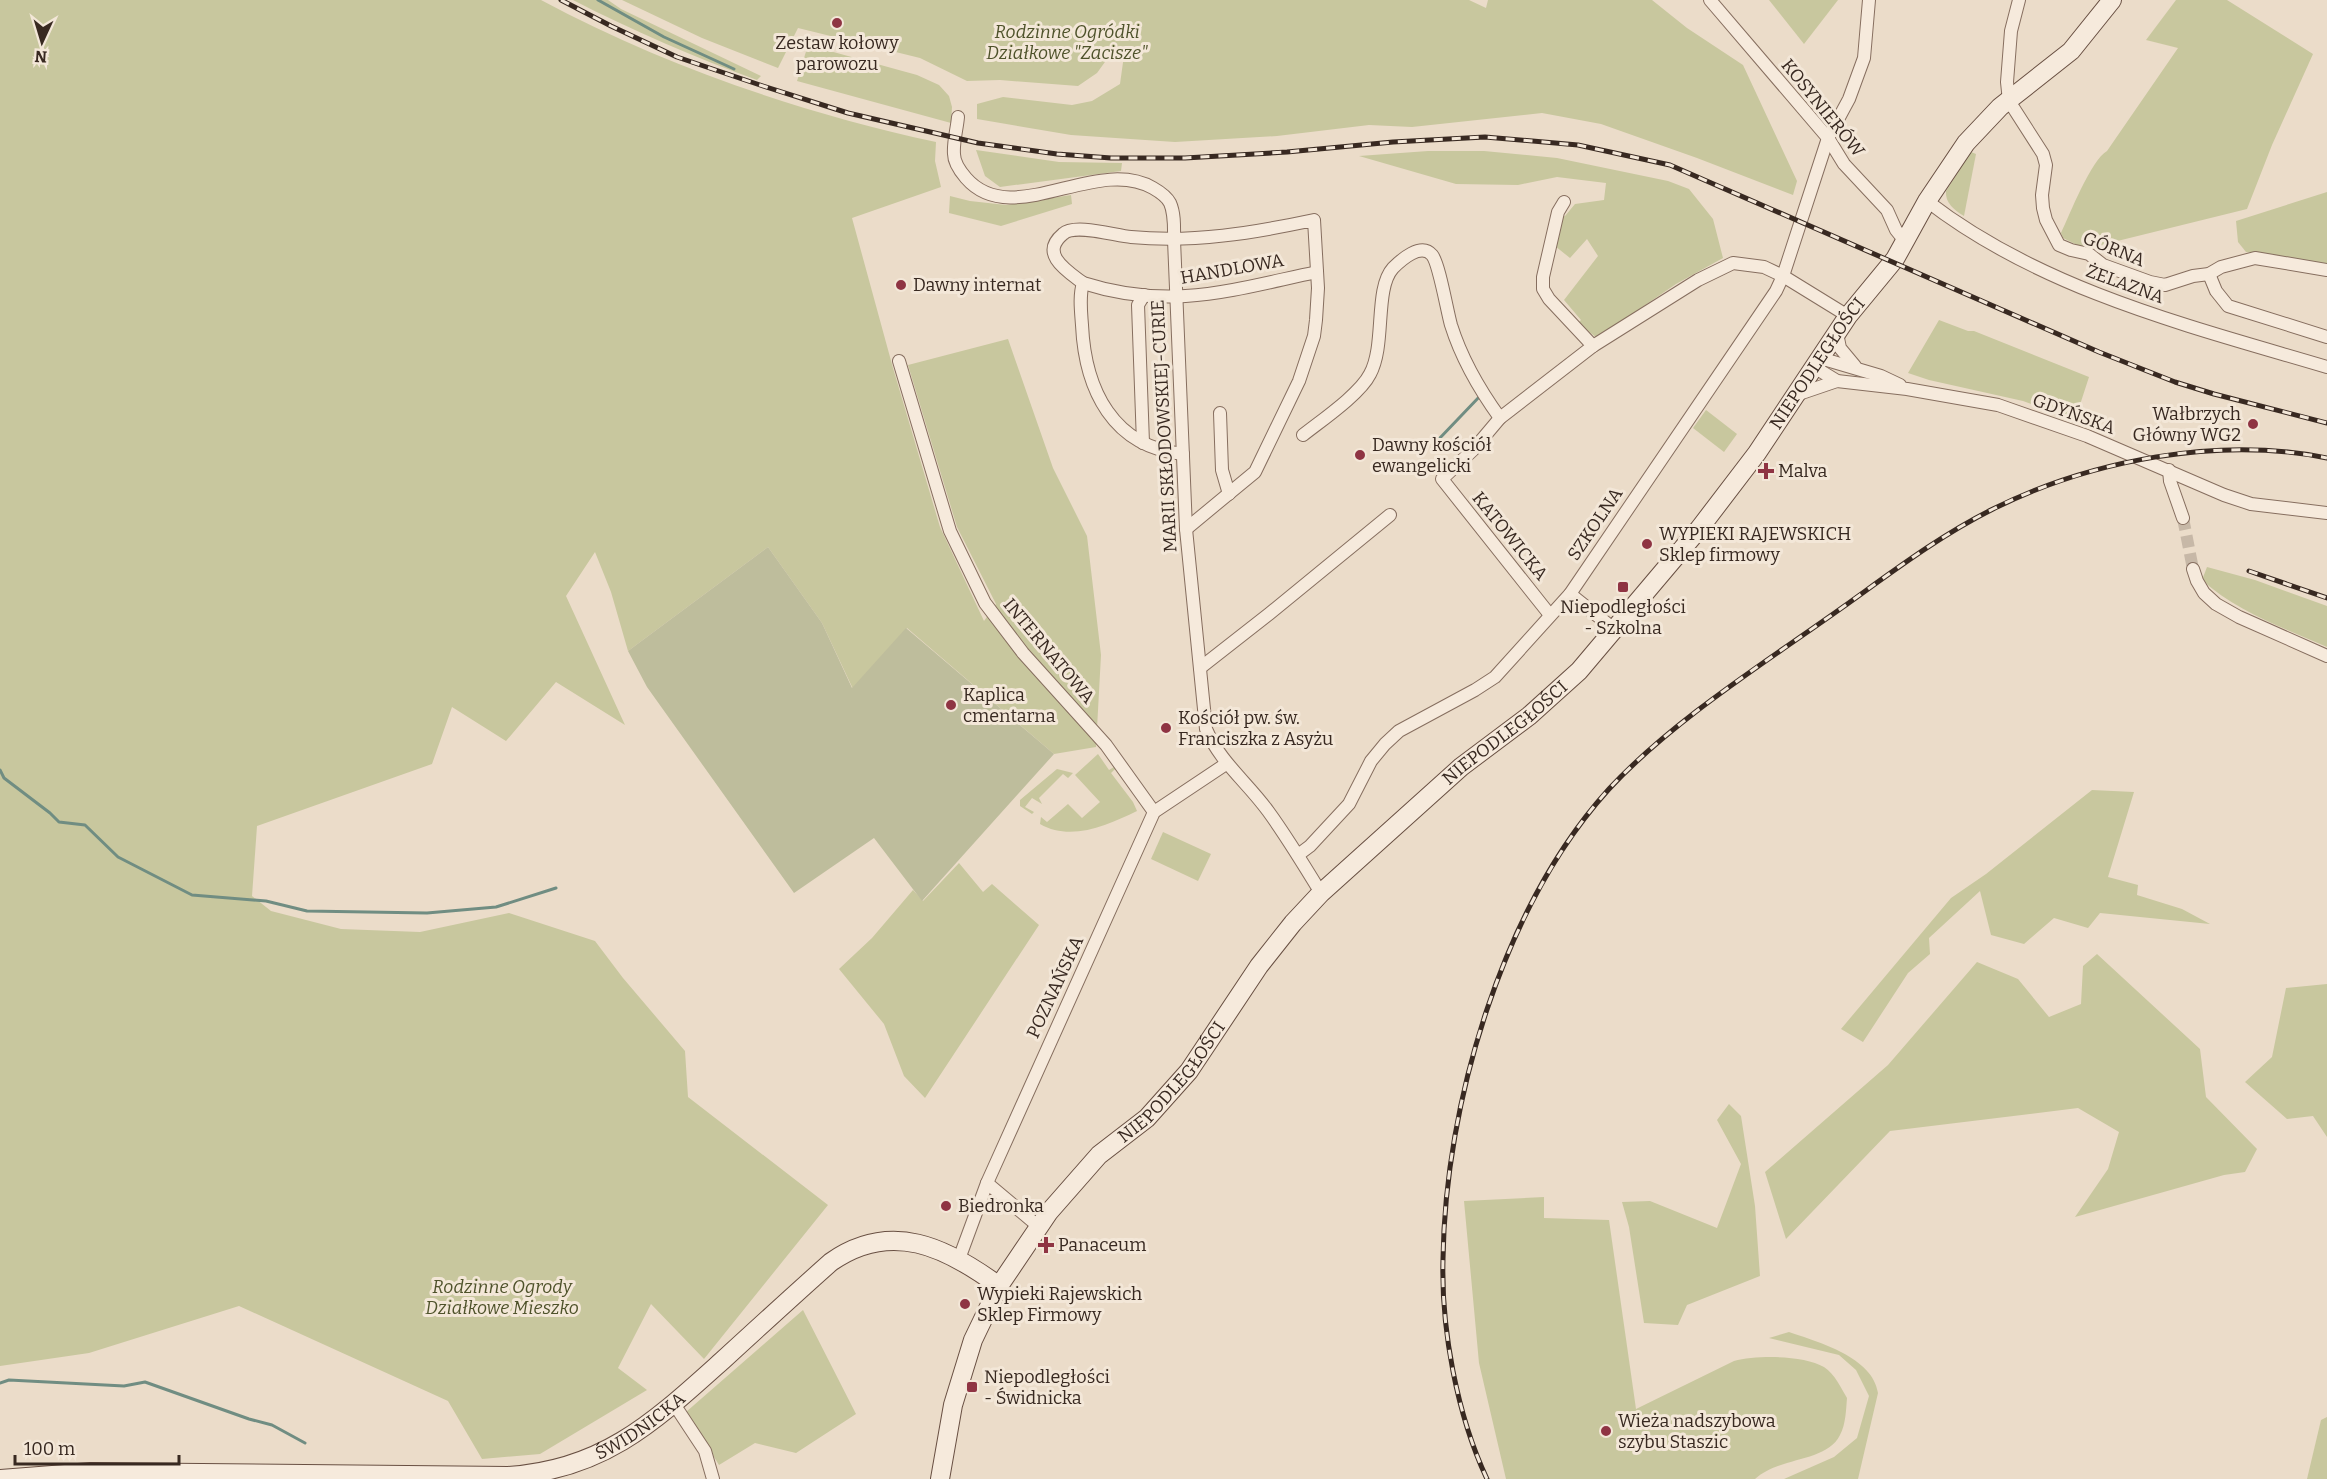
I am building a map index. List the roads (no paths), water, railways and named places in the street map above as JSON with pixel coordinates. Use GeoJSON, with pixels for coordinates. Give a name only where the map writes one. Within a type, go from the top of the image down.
{"type":"FeatureCollection","features":[{"type":"Feature","properties":{"kind":"main road","name":"NIEPODLEGŁOŚCI"},"geometry":{"type":"LineString","coordinates":[[940,1479],[946,1440],[973,1340],[999,1286],[1038,1226],[1099,1155],[1147,1118],[1189,1071],[1259,966],[1293,923],[1321,893],[1461,767],[1560,690],[1614,629],[1720,504],[1757,453],[1848,316],[1895,259],[1927,201],[1966,143],[2008,100],[2070,51],[2112,0]]}},
{"type":"Feature","properties":{"kind":"main road","name":"ŚWIDNICKA"},"geometry":{"type":"LineString","coordinates":[[0,1479],[91,1472],[508,1476],[537,1474],[580,1462],[601,1453],[646,1426],[674,1404],[843,1253],[866,1244],[889,1240],[922,1244],[959,1259],[999,1286]]}},
{"type":"Feature","properties":{"kind":"street","name":"KOSYNIERÓW"},"geometry":{"type":"LineString","coordinates":[[1710,0],[1828,138],[1844,164],[1887,210],[1896,230],[1904,240]]}},
{"type":"Feature","properties":{"kind":"street","name":"SZKOLNA"},"geometry":{"type":"LineString","coordinates":[[1298,855],[1310,846],[1349,804],[1371,761],[1385,744],[1399,731],[1495,677],[1570,594],[1776,291],[1783,276],[1828,138],[1849,99],[1864,58],[1869,0]]}},
{"type":"Feature","properties":{"kind":"street"},"geometry":{"type":"LineString","coordinates":[[2008,100],[2011,31],[2019,0]]}},
{"type":"Feature","properties":{"kind":"street","name":"GÓRNA"},"geometry":{"type":"LineString","coordinates":[[2008,100],[2043,154],[2046,165],[2042,195],[2043,208],[2046,220],[2059,244],[2071,250],[2089,254],[2103,265],[2165,285],[2193,276],[2209,274]]}},
{"type":"Feature","properties":{"kind":"street","name":"MARII SKŁODOWSKIEJ-CURIE"},"geometry":{"type":"LineString","coordinates":[[958,117],[954,157],[962,173],[980,191],[1004,198],[1071,185],[1125,179],[1137,181],[1161,193],[1170,202],[1174,240],[1186,529],[1206,729],[1213,745],[1226,764],[1267,809],[1321,893]]}},
{"type":"Feature","properties":{"kind":"street","name":"ŻELAZNA"},"geometry":{"type":"LineString","coordinates":[[1927,201],[1992,245],[2078,286],[2184,324],[2327,367]]}},
{"type":"Feature","properties":{"kind":"street"},"geometry":{"type":"LineString","coordinates":[[1564,202],[1558,212],[1543,277],[1543,288],[1549,299],[1593,346]]}},
{"type":"Feature","properties":{"kind":"street"},"geometry":{"type":"LineString","coordinates":[[1183,454],[1164,452],[1143,443],[1129,435],[1108,415],[1095,390],[1082,341],[1083,283],[1063,268],[1054,253],[1055,245],[1064,233],[1092,230],[1125,236],[1174,240],[1224,236],[1314,220],[1317,303],[1314,336],[1299,381],[1255,472],[1186,529]]}},
{"type":"Feature","properties":{"kind":"street"},"geometry":{"type":"LineString","coordinates":[[1303,435],[1362,387],[1371,373],[1378,352],[1384,281],[1392,269],[1416,251],[1428,252],[1438,265],[1452,326],[1468,369],[1500,418],[1593,346],[1698,280],[1733,263],[1764,267],[1848,316]]}},
{"type":"Feature","properties":{"kind":"street"},"geometry":{"type":"LineString","coordinates":[[2327,270],[2255,258],[2221,267],[2209,274],[2216,291],[2228,306],[2327,337]]}},
{"type":"Feature","properties":{"kind":"street","name":"HANDLOWA"},"geometry":{"type":"LineString","coordinates":[[1083,283],[1127,295],[1202,296],[1317,272]]}},
{"type":"Feature","properties":{"kind":"street"},"geometry":{"type":"LineString","coordinates":[[1143,443],[1138,305],[1144,296]]}},
{"type":"Feature","properties":{"kind":"street"},"geometry":{"type":"LineString","coordinates":[[1837,333],[1840,348],[1855,367]]}},
{"type":"Feature","properties":{"kind":"street","name":"INTERNATOWA"},"geometry":{"type":"LineString","coordinates":[[899,361],[950,531],[985,603],[1023,653],[1106,745],[1154,812]]}},
{"type":"Feature","properties":{"kind":"street","name":"GDYŃSKA"},"geometry":{"type":"LineString","coordinates":[[1817,363],[1855,367],[1881,376],[1907,389]]}},
{"type":"Feature","properties":{"kind":"street","name":"GDYŃSKA"},"geometry":{"type":"LineString","coordinates":[[1817,363],[1838,381]]}},
{"type":"Feature","properties":{"kind":"street","name":"GDYŃSKA"},"geometry":{"type":"LineString","coordinates":[[1796,395],[1838,381],[1907,389],[1998,405],[2087,436],[2224,495],[2251,504],[2327,513]]}},
{"type":"Feature","properties":{"kind":"street"},"geometry":{"type":"LineString","coordinates":[[1220,413],[1222,470],[1229,494]]}},
{"type":"Feature","properties":{"kind":"street","name":"KATOWICKA"},"geometry":{"type":"LineString","coordinates":[[1500,418],[1473,450],[1442,479],[1550,615]]}},
{"type":"Feature","properties":{"kind":"street"},"geometry":{"type":"LineString","coordinates":[[2169,470],[2170,481],[2182,518]]}},
{"type":"Feature","properties":{"kind":"street"},"geometry":{"type":"LineString","coordinates":[[1200,668],[1390,515]]}},
{"type":"Feature","properties":{"kind":"street"},"geometry":{"type":"LineString","coordinates":[[2193,569],[2196,581],[2204,593],[2216,604],[2239,617],[2327,656]]}},
{"type":"Feature","properties":{"kind":"street"},"geometry":{"type":"LineString","coordinates":[[1570,594],[1614,629]]}},
{"type":"Feature","properties":{"kind":"street"},"geometry":{"type":"LineString","coordinates":[[1154,812],[1226,764]]}},
{"type":"Feature","properties":{"kind":"street","name":"POZNAŃSKA"},"geometry":{"type":"LineString","coordinates":[[959,1259],[987,1184],[1154,812]]}},
{"type":"Feature","properties":{"kind":"street"},"geometry":{"type":"LineString","coordinates":[[987,1184],[1038,1226]]}},
{"type":"Feature","properties":{"kind":"street"},"geometry":{"type":"LineString","coordinates":[[674,1404],[705,1451],[713,1479]]}},
{"type":"Feature","properties":{"kind":"waterway"},"geometry":{"type":"LineString","coordinates":[[598,0],[664,37],[734,69]]}},
{"type":"Feature","properties":{"kind":"waterway"},"geometry":{"type":"LineString","coordinates":[[1438,440],[1481,395]]}},
{"type":"Feature","properties":{"kind":"waterway"},"geometry":{"type":"LineString","coordinates":[[0,770],[4,778],[59,822],[85,825],[118,857],[192,895],[266,901],[307,911],[427,913],[496,907],[556,888]]}},
{"type":"Feature","properties":{"kind":"waterway"},"geometry":{"type":"LineString","coordinates":[[0,1383],[9,1380],[124,1386],[145,1382],[272,1425],[305,1443]]}},
{"type":"Feature","properties":{"kind":"tunnel"},"geometry":{"type":"LineString","coordinates":[[2183,518],[2193,569]]}},
{"type":"Feature","properties":{"kind":"railway"},"geometry":{"type":"LineString","coordinates":[[561,0],[677,57],[848,113],[978,143],[1057,154],[1111,158],[1185,158],[1485,137],[1578,145],[1670,165],[2099,352],[2175,382],[2327,423]]}},
{"type":"Feature","properties":{"kind":"railway"},"geometry":{"type":"LineString","coordinates":[[1487,1479],[1476,1454],[1459,1400],[1445,1314],[1443,1259],[1446,1199],[1455,1136],[1468,1073],[1487,1009],[1510,948],[1539,890],[1572,836],[1609,789],[1662,739],[1721,693],[1916,555],[1993,509],[2071,477],[2156,457],[2243,450],[2286,452],[2327,458]]}},
{"type":"Feature","properties":{"kind":"railway"},"geometry":{"type":"LineString","coordinates":[[2249,571],[2327,598]]}},
{"type":"Feature","properties":{"kind":"place","name":"Zestaw kołowy parowozu"},"geometry":{"type":"Point","coordinates":[837,23]}},
{"type":"Feature","properties":{"kind":"place","name":"Dawny internat"},"geometry":{"type":"Point","coordinates":[901,285]}},
{"type":"Feature","properties":{"kind":"place","name":"Wałbrzych Główny WG2"},"geometry":{"type":"Point","coordinates":[2253,424]}},
{"type":"Feature","properties":{"kind":"place","name":"Dawny kościół ewangelicki"},"geometry":{"type":"Point","coordinates":[1360,455]}},
{"type":"Feature","properties":{"kind":"place","name":"Malva"},"geometry":{"type":"Point","coordinates":[1766,471]}},
{"type":"Feature","properties":{"kind":"place","name":"WYPIEKI RAJEWSKICH Sklep firmowy"},"geometry":{"type":"Point","coordinates":[1647,544]}},
{"type":"Feature","properties":{"kind":"place","name":"Niepodległości - Szkolna"},"geometry":{"type":"Point","coordinates":[1623,587]}},
{"type":"Feature","properties":{"kind":"place","name":"Kaplica cmentarna"},"geometry":{"type":"Point","coordinates":[951,705]}},
{"type":"Feature","properties":{"kind":"place","name":"Kościół pw. św. Franciszka z Asyżu"},"geometry":{"type":"Point","coordinates":[1166,728]}},
{"type":"Feature","properties":{"kind":"place","name":"Biedronka"},"geometry":{"type":"Point","coordinates":[946,1206]}},
{"type":"Feature","properties":{"kind":"place","name":"Panaceum"},"geometry":{"type":"Point","coordinates":[1046,1245]}},
{"type":"Feature","properties":{"kind":"place","name":"Wypieki Rajewskich Sklep Firmowy"},"geometry":{"type":"Point","coordinates":[965,1304]}},
{"type":"Feature","properties":{"kind":"place","name":"Niepodległości - Świdnicka"},"geometry":{"type":"Point","coordinates":[972,1387]}},
{"type":"Feature","properties":{"kind":"place","name":"Wieża nadszybowa szybu Staszic"},"geometry":{"type":"Point","coordinates":[1606,1431]}},
{"type":"Feature","properties":{"kind":"park label","name":"Rodzinne Ogródki Działkowe \"Zacisze\""},"geometry":{"type":"Point","coordinates":[1067,42]}},
{"type":"Feature","properties":{"kind":"park label","name":"Rodzinne Ogrody Działkowe Mieszko"},"geometry":{"type":"Point","coordinates":[502,1297]}}]}
